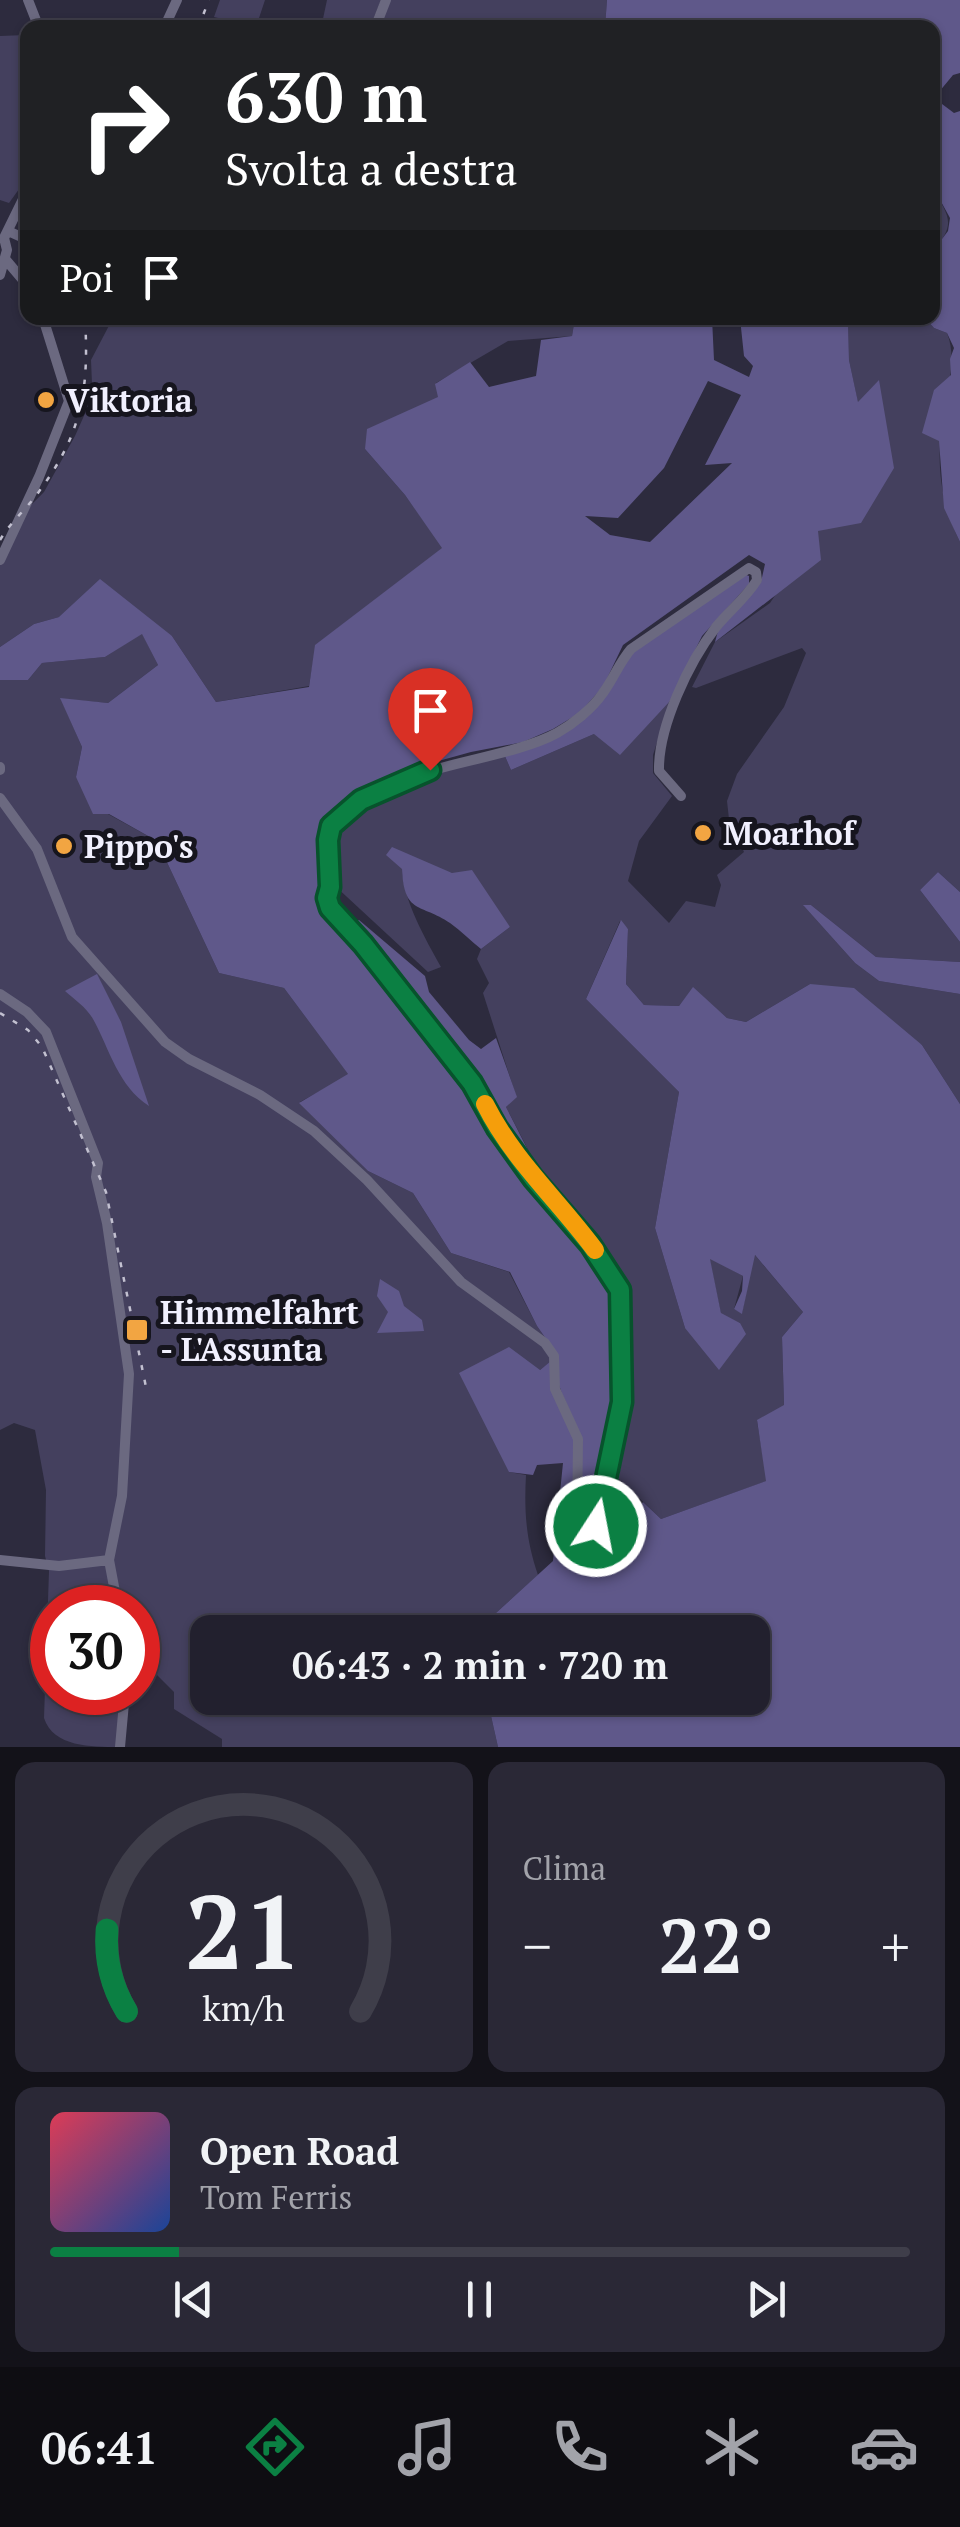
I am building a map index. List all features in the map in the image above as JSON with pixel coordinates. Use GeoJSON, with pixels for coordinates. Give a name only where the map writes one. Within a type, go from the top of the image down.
{"type":"FeatureCollection","features":[{"type":"Feature","properties":{"kind":"street"},"geometry":{"type":"LineString","coordinates":[[0,276],[6,260],[4,235],[20,204]]}},
{"type":"Feature","properties":{"kind":"street"},"geometry":{"type":"LineString","coordinates":[[6,260],[20,277]]}},
{"type":"Feature","properties":{"kind":"street"},"geometry":{"type":"LineString","coordinates":[[0,560],[68,405],[68,394],[45,325]]}},
{"type":"Feature","properties":{"kind":"street"},"geometry":{"type":"LineString","coordinates":[[0,798],[37,849],[72,936],[166,1042],[260,1095],[314,1131],[366,1180],[461,1282],[544,1343],[554,1356],[555,1389],[578,1439],[577,1529],[590,1535],[596,1526],[622,1402],[620,1290],[590,1244],[533,1178],[497,1128],[472,1083],[330,908],[330,829],[361,800],[391,785],[557,733],[603,693],[618,663],[632,648],[749,568],[756,572],[757,580],[713,630],[701,650],[671,710],[658,749],[659,771],[681,796]]}},
{"type":"Feature","properties":{"kind":"street"},"geometry":{"type":"LineString","coordinates":[[0,994],[27,1012],[46,1032],[98,1163],[96,1177],[108,1224],[128,1374],[122,1496],[109,1560],[114,1585]]}},
{"type":"Feature","properties":{"kind":"street"},"geometry":{"type":"LineString","coordinates":[[0,1560],[59,1566],[109,1560]]}},
{"type":"Feature","properties":{"kind":"street"},"geometry":{"type":"LineString","coordinates":[[120,1747],[123,1715]]}},
{"type":"Feature","properties":{"kind":"shaded area"},"geometry":{"type":"Polygon","coordinates":[[[220,0],[265,0],[258,20],[214,17],[220,0]]]}},
{"type":"Feature","properties":{"kind":"shaded area"},"geometry":{"type":"Polygon","coordinates":[[[327,0],[381,0],[373,20],[323,20],[327,0]]]}},
{"type":"Feature","properties":{"kind":"shaded area"},"geometry":{"type":"Polygon","coordinates":[[[389,0],[607,0],[606,20],[380,20],[389,0]]]}},
{"type":"Feature","properties":{"kind":"shaded area"},"geometry":{"type":"Polygon","coordinates":[[[607,0],[960,0],[960,73],[953,75],[940,91],[940,20],[606,20],[607,0]]]}},
{"type":"Feature","properties":{"kind":"shaded area"},"geometry":{"type":"Polygon","coordinates":[[[20,35],[20,188],[9,203],[0,200],[0,36],[20,35]]]}},
{"type":"Feature","properties":{"kind":"shaded area"},"geometry":{"type":"Polygon","coordinates":[[[940,102],[954,113],[960,111],[960,542],[944,508],[939,441],[922,433],[934,390],[951,375],[954,348],[947,333],[931,325],[940,325],[940,242],[948,231],[950,218],[940,200],[940,102]]]}},
{"type":"Feature","properties":{"kind":"shaded area"},"geometry":{"type":"Polygon","coordinates":[[[940,201],[948,220],[940,240],[940,201]]]}},
{"type":"Feature","properties":{"kind":"shaded area"},"geometry":{"type":"Polygon","coordinates":[[[109,325],[574,325],[572,336],[508,341],[436,383],[439,397],[365,449],[443,548],[316,645],[309,686],[216,702],[172,636],[59,617],[34,624],[0,647],[0,563],[75,436],[87,409],[91,360],[109,325]]]}},
{"type":"Feature","properties":{"kind":"shaded area"},"geometry":{"type":"Polygon","coordinates":[[[574,325],[712,325],[714,360],[749,377],[753,366],[744,356],[741,325],[848,325],[849,360],[858,402],[879,380],[894,468],[861,523],[818,531],[821,560],[715,642],[718,631],[761,582],[765,564],[749,555],[623,645],[601,691],[581,712],[523,742],[395,773],[350,799],[320,825],[323,887],[319,903],[361,947],[481,1102],[590,1249],[617,1294],[625,1292],[629,1408],[619,1479],[599,1493],[582,1495],[582,1438],[559,1387],[558,1356],[537,1326],[510,1272],[451,1253],[413,1193],[368,1171],[299,1103],[348,1074],[284,988],[219,973],[157,841],[109,814],[93,814],[76,777],[82,747],[60,698],[108,703],[158,665],[142,634],[105,657],[42,663],[28,680],[0,680],[0,647],[34,624],[59,617],[100,579],[172,636],[216,702],[309,687],[315,645],[442,548],[405,495],[365,449],[367,429],[438,397],[435,384],[470,362],[489,387],[536,376],[541,340],[572,336],[574,325]],[[708,381],[664,468],[618,518],[585,516],[610,535],[650,542],[732,463],[705,465],[741,395],[708,381]]]}},
{"type":"Feature","properties":{"kind":"shaded area"},"geometry":{"type":"Polygon","coordinates":[[[848,325],[931,325],[947,333],[950,345],[951,372],[940,456],[943,493],[960,542],[960,892],[938,872],[920,890],[960,942],[960,962],[876,957],[811,905],[804,906],[855,963],[879,981],[960,994],[960,1104],[922,1045],[810,984],[746,1022],[727,1018],[693,988],[679,1006],[644,1005],[626,984],[628,929],[620,921],[586,999],[679,1092],[655,1228],[685,1328],[740,1323],[721,1314],[709,1257],[743,1276],[734,1309],[742,1313],[754,1254],[803,1312],[782,1337],[784,1406],[757,1421],[767,1481],[661,1519],[619,1479],[629,1408],[625,1292],[605,1259],[532,1170],[534,1161],[506,1107],[516,1096],[483,993],[489,983],[477,959],[481,949],[510,927],[452,873],[402,869],[411,907],[441,967],[428,972],[333,884],[331,833],[345,816],[385,790],[504,754],[511,770],[670,701],[653,755],[653,773],[672,796],[639,841],[628,881],[669,923],[686,901],[715,907],[721,885],[717,875],[744,852],[729,819],[727,801],[737,774],[784,707],[806,653],[802,648],[692,687],[715,642],[770,603],[818,531],[879,381],[858,403],[849,360],[848,325]]]}},
{"type":"Feature","properties":{"kind":"shaded area"},"geometry":{"type":"Polygon","coordinates":[[[744,574],[749,576],[749,584],[702,636],[670,701],[620,755],[594,734],[511,770],[504,754],[559,736],[634,652],[744,574]]]}},
{"type":"Feature","properties":{"kind":"shaded area"},"geometry":{"type":"Polygon","coordinates":[[[142,633],[158,665],[108,703],[61,699],[82,747],[76,777],[108,814],[157,841],[219,973],[284,988],[349,1075],[300,1102],[368,1171],[413,1193],[451,1253],[509,1272],[537,1326],[558,1356],[540,1370],[509,1472],[526,1475],[527,1526],[538,1575],[494,1615],[190,1615],[190,1715],[491,1715],[498,1747],[222,1747],[222,1739],[174,1709],[174,1692],[160,1678],[160,1585],[49,1585],[46,1490],[35,1430],[14,1423],[0,1430],[0,680],[28,680],[42,663],[105,657],[142,633]]]}},
{"type":"Feature","properties":{"kind":"shaded area"},"geometry":{"type":"Polygon","coordinates":[[[392,847],[452,873],[472,870],[510,927],[481,949],[450,923],[416,906],[406,894],[402,869],[386,855],[392,847]]]}},
{"type":"Feature","properties":{"kind":"shaded area"},"geometry":{"type":"Polygon","coordinates":[[[938,872],[960,892],[960,942],[920,890],[938,872]]]}},
{"type":"Feature","properties":{"kind":"shaded area"},"geometry":{"type":"Polygon","coordinates":[[[803,905],[811,905],[876,957],[960,962],[960,994],[879,981],[855,963],[803,905]]]}},
{"type":"Feature","properties":{"kind":"shaded area"},"geometry":{"type":"Polygon","coordinates":[[[359,920],[425,976],[429,992],[469,1040],[481,1049],[496,1038],[517,1097],[506,1107],[534,1162],[532,1170],[488,1096],[351,923],[359,920]]]}},
{"type":"Feature","properties":{"kind":"shaded area"},"geometry":{"type":"Polygon","coordinates":[[[621,920],[628,929],[626,984],[644,1005],[679,1006],[693,987],[727,1018],[746,1022],[810,984],[854,988],[922,1045],[960,1104],[960,1747],[498,1747],[491,1715],[770,1715],[770,1615],[494,1615],[553,1561],[563,1463],[537,1465],[533,1475],[509,1472],[459,1373],[509,1347],[540,1370],[551,1361],[577,1454],[569,1547],[589,1546],[608,1538],[622,1543],[630,1518],[643,1502],[661,1519],[766,1481],[757,1420],[784,1405],[782,1337],[803,1312],[755,1255],[742,1314],[734,1309],[743,1276],[710,1259],[721,1313],[740,1323],[746,1334],[719,1370],[685,1328],[655,1228],[679,1092],[586,999],[621,920]]]}},
{"type":"Feature","properties":{"kind":"shaded area"},"geometry":{"type":"Polygon","coordinates":[[[97,974],[121,1022],[149,1106],[122,1078],[90,1015],[65,991],[97,974]]]}},
{"type":"Feature","properties":{"kind":"shaded area"},"geometry":{"type":"Polygon","coordinates":[[[380,1279],[399,1291],[404,1306],[422,1320],[424,1331],[377,1333],[388,1312],[377,1296],[380,1279]]]}},
{"type":"Feature","properties":{"kind":"shaded area"},"geometry":{"type":"Polygon","coordinates":[[[122,1715],[118,1747],[65,1740],[49,1728],[44,1718],[122,1715]]]}},
{"type":"Feature","properties":{"kind":"railway"},"geometry":{"type":"LineString","coordinates":[[201,20],[209,0]]}},
{"type":"Feature","properties":{"kind":"railway"},"geometry":{"type":"LineString","coordinates":[[0,540],[54,469],[74,428],[84,387],[85,325]]}},
{"type":"Feature","properties":{"kind":"railway"},"geometry":{"type":"LineString","coordinates":[[0,1013],[28,1030],[42,1047],[106,1192],[147,1392]]}},
{"type":"Feature","properties":{"kind":"slow traffic"},"geometry":{"type":"LineString","coordinates":[[485,1104],[533,1178],[595,1250]]}},
{"type":"Feature","properties":{"kind":"place","name":"Viktoria"},"geometry":{"type":"Point","coordinates":[46,400]}},
{"type":"Feature","properties":{"kind":"place","name":"Moarhof"},"geometry":{"type":"Point","coordinates":[703,833]}},
{"type":"Feature","properties":{"kind":"place","name":"Pippo's"},"geometry":{"type":"Point","coordinates":[64,846]}},
{"type":"Feature","properties":{"kind":"place","name":"Himmelfahrt - L'Assunta"},"geometry":{"type":"Point","coordinates":[137,1330]}},
{"type":"Feature","properties":{"kind":"route"},"geometry":{"type":"LineString","coordinates":[[430,770],[361,800],[331,826],[327,898],[330,908],[472,1083],[497,1128],[533,1178],[590,1244],[620,1290],[622,1402],[596,1526]]}}]}
